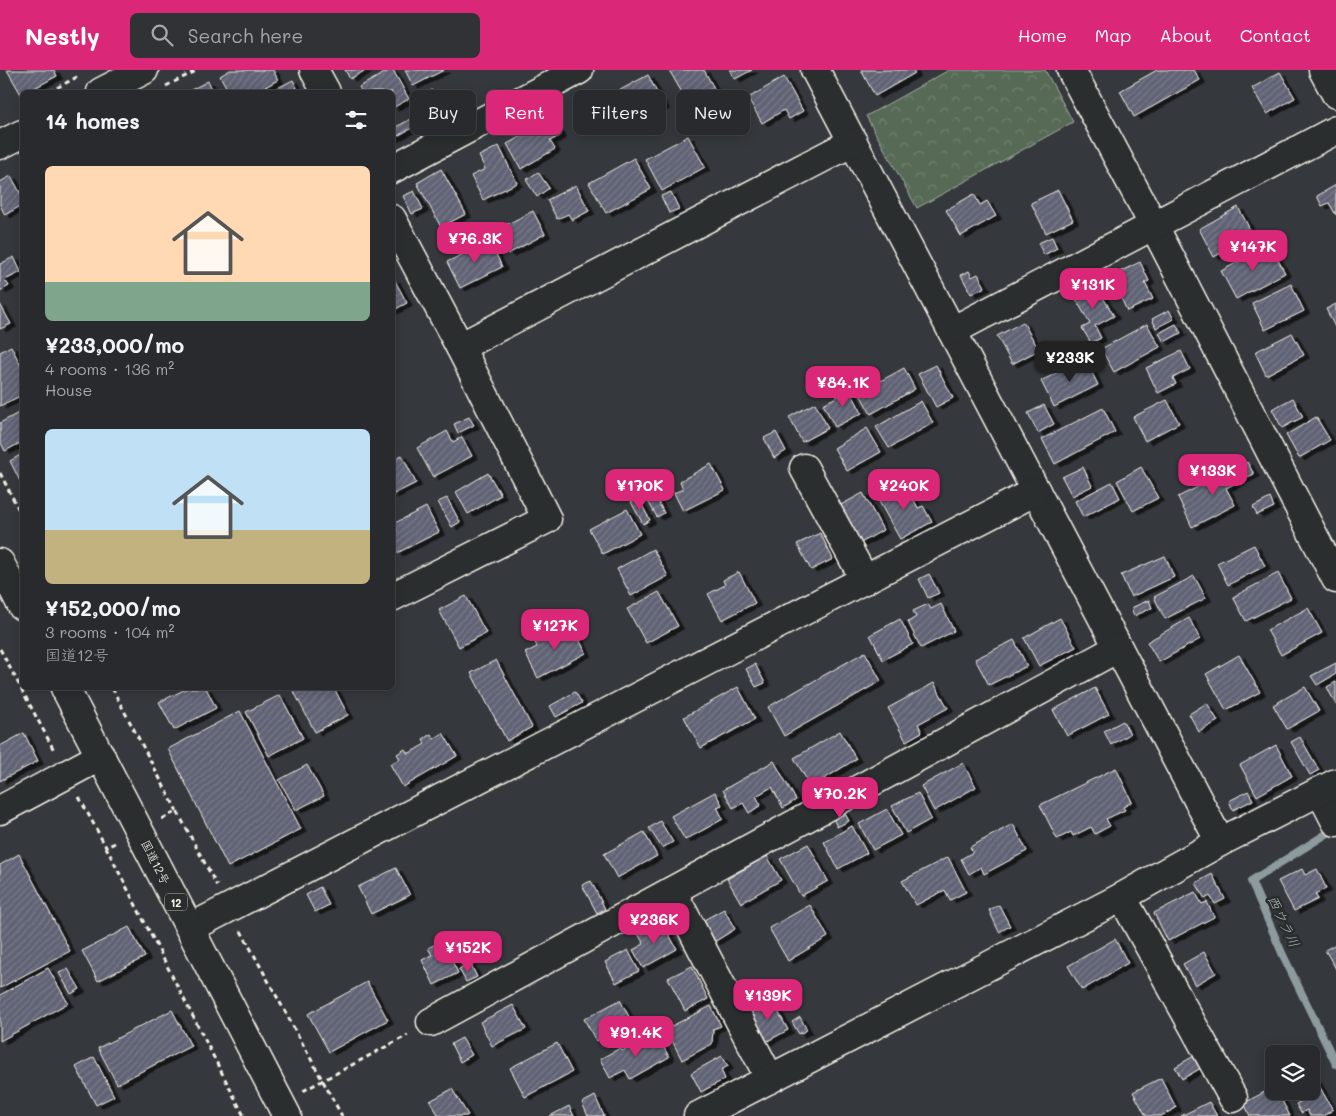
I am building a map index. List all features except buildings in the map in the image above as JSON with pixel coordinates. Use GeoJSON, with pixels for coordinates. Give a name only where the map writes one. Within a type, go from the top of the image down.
{"type":"FeatureCollection","features":[{"type":"Feature","properties":{"kind":"main road"},"geometry":{"type":"LineString","coordinates":[[314,70],[325,90]]}},
{"type":"Feature","properties":{"kind":"main road"},"geometry":{"type":"LineString","coordinates":[[395,166],[578,70]]}},
{"type":"Feature","properties":{"kind":"main road"},"geometry":{"type":"LineString","coordinates":[[815,70],[1220,842]]}},
{"type":"Feature","properties":{"kind":"main road"},"geometry":{"type":"LineString","coordinates":[[1071,70],[1154,226],[1336,579]]}},
{"type":"Feature","properties":{"kind":"main road"},"geometry":{"type":"LineString","coordinates":[[1323,70],[1336,94]]}},
{"type":"Feature","properties":{"kind":"main road"},"geometry":{"type":"LineString","coordinates":[[952,331],[1336,130]]}},
{"type":"Feature","properties":{"kind":"main road"},"geometry":{"type":"LineString","coordinates":[[0,145],[20,135]]}},
{"type":"Feature","properties":{"kind":"main road"},"geometry":{"type":"LineString","coordinates":[[460,347],[853,142]]}},
{"type":"Feature","properties":{"kind":"main road"},"geometry":{"type":"LineString","coordinates":[[395,225],[460,347],[547,519],[395,595]]}},
{"type":"Feature","properties":{"kind":"main road"},"geometry":{"type":"LineString","coordinates":[[804,468],[864,580]]}},
{"type":"Feature","properties":{"kind":"main road"},"geometry":{"type":"LineString","coordinates":[[190,928],[1036,491]]}},
{"type":"Feature","properties":{"kind":"main road"},"geometry":{"type":"LineString","coordinates":[[0,563],[20,602]]}},
{"type":"Feature","properties":{"kind":"main road"},"geometry":{"type":"LineString","coordinates":[[432,1022],[1118,648]]}},
{"type":"Feature","properties":{"kind":"main road","name":"国道12号"},"geometry":{"type":"LineString","coordinates":[[66,690],[284,1110]]}},
{"type":"Feature","properties":{"kind":"main road"},"geometry":{"type":"LineString","coordinates":[[0,810],[101,756]]}},
{"type":"Feature","properties":{"kind":"main road"},"geometry":{"type":"LineString","coordinates":[[698,1116],[1122,897],[1220,842],[1328,787],[1336,822]]}},
{"type":"Feature","properties":{"kind":"main road"},"geometry":{"type":"LineString","coordinates":[[672,891],[770,1079]]}},
{"type":"Feature","properties":{"kind":"main road"},"geometry":{"type":"LineString","coordinates":[[1122,897],[1233,1098]]}},
{"type":"Feature","properties":{"kind":"path"},"geometry":{"type":"LineString","coordinates":[[63,90],[198,70]]}},
{"type":"Feature","properties":{"kind":"path"},"geometry":{"type":"LineString","coordinates":[[0,473],[20,512]]}},
{"type":"Feature","properties":{"kind":"path"},"geometry":{"type":"LineString","coordinates":[[0,649],[20,686]]}},
{"type":"Feature","properties":{"kind":"path"},"geometry":{"type":"LineString","coordinates":[[22,690],[106,847],[244,1116]]}},
{"type":"Feature","properties":{"kind":"path"},"geometry":{"type":"LineString","coordinates":[[113,690],[176,811],[342,1116]]}},
{"type":"Feature","properties":{"kind":"path"},"geometry":{"type":"LineString","coordinates":[[106,847],[176,811]]}},
{"type":"Feature","properties":{"kind":"path"},"geometry":{"type":"LineString","coordinates":[[284,1110],[323,1081],[432,1022]]}},
{"type":"Feature","properties":{"kind":"green space"},"geometry":{"type":"Polygon","coordinates":[[[949,70],[1045,70],[1073,122],[917,208],[866,116],[949,70]]]}},
{"type":"Feature","properties":{"kind":"waterway","name":"西ウラ川"},"geometry":{"type":"LineString","coordinates":[[1336,828],[1251,881],[1282,953],[1336,1064]]}}]}
